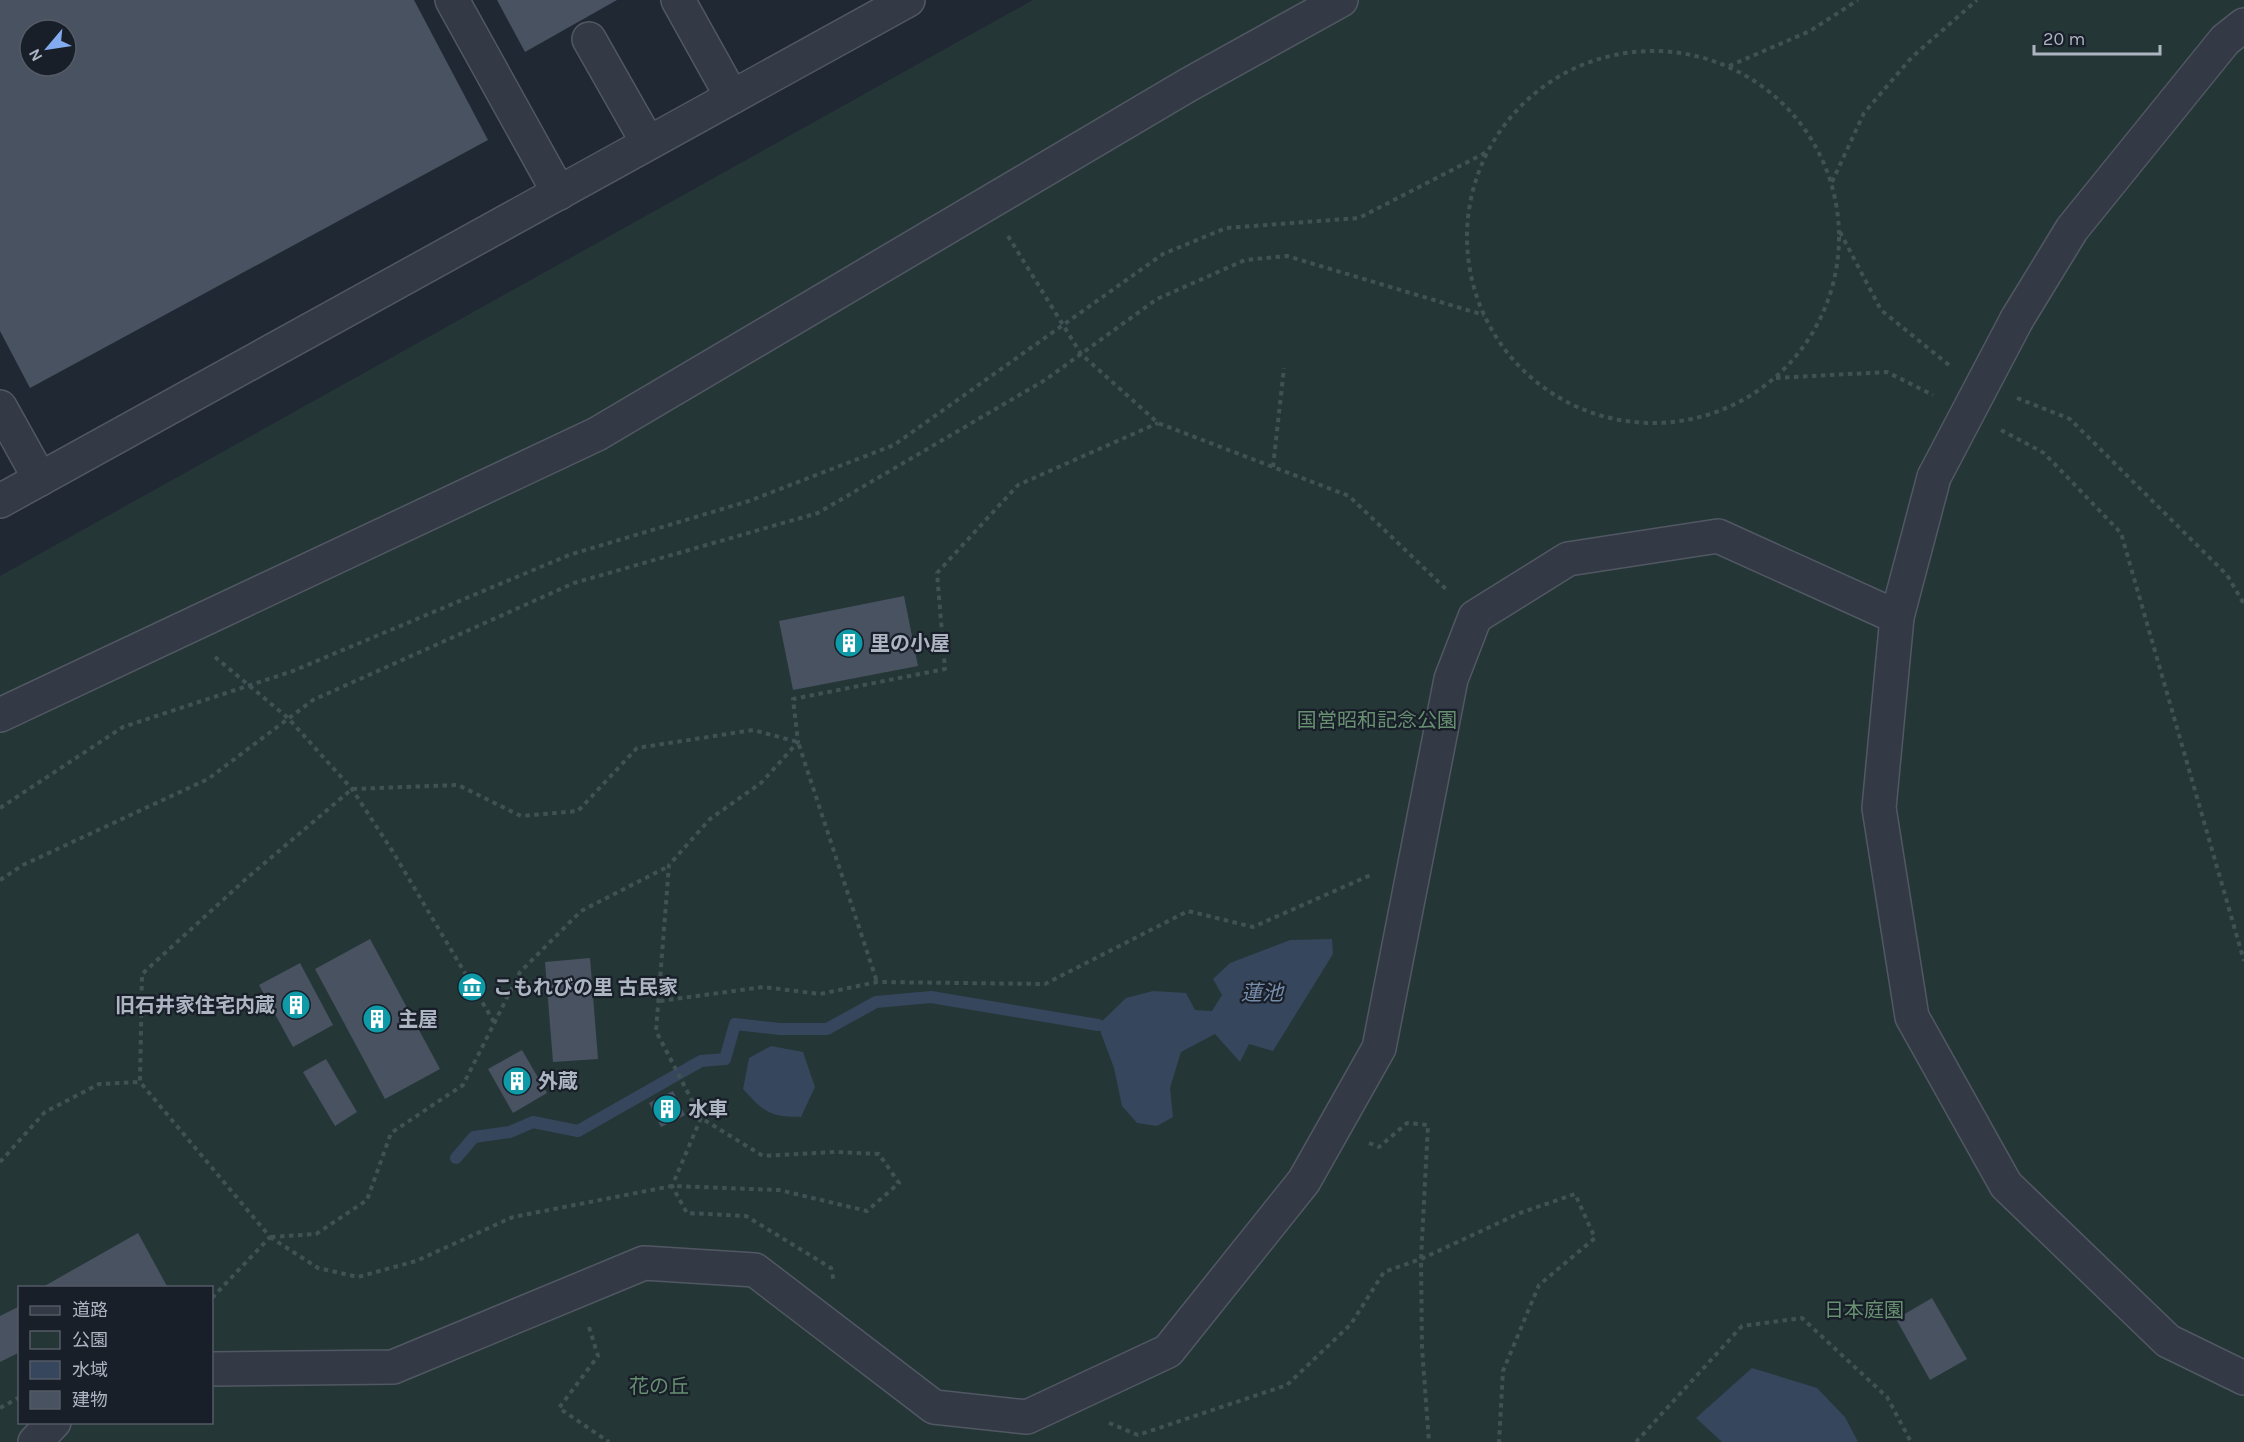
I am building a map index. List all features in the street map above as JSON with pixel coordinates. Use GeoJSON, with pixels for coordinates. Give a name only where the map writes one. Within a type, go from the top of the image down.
{"type":"FeatureCollection","features":[{"type":"Feature","properties":{"kind":"street"},"geometry":{"type":"LineString","coordinates":[[452,0],[559,193]]}},
{"type":"Feature","properties":{"kind":"street"},"geometry":{"type":"LineString","coordinates":[[678,0],[732,97]]}},
{"type":"Feature","properties":{"kind":"street"},"geometry":{"type":"LineString","coordinates":[[0,501],[908,0]]}},
{"type":"Feature","properties":{"kind":"street"},"geometry":{"type":"LineString","coordinates":[[0,715],[597,434],[1188,85],[1341,0]]}},
{"type":"Feature","properties":{"kind":"street"},"geometry":{"type":"LineString","coordinates":[[2244,25],[2225,40],[2072,229],[2017,319],[1934,477],[1897,617],[1879,808],[1912,1017],[2006,1185],[2168,1341],[2244,1378]]}},
{"type":"Feature","properties":{"kind":"street"},"geometry":{"type":"LineString","coordinates":[[589,39],[648,143]]}},
{"type":"Feature","properties":{"kind":"street"},"geometry":{"type":"LineString","coordinates":[[0,407],[40,479]]}},
{"type":"Feature","properties":{"kind":"street"},"geometry":{"type":"LineString","coordinates":[[213,1369],[393,1367],[644,1263],[755,1270],[934,1407],[1027,1417],[1168,1351],[1304,1181],[1379,1048],[1451,679],[1475,617],[1568,560],[1718,536],[1897,617]]}},
{"type":"Feature","properties":{"kind":"street"},"geometry":{"type":"LineString","coordinates":[[35,1442],[52,1424]]}},
{"type":"Feature","properties":{"kind":"path"},"geometry":{"type":"LineString","coordinates":[[1729,66],[1810,31],[1858,0]]}},
{"type":"Feature","properties":{"kind":"path"},"geometry":{"type":"LineString","coordinates":[[1832,183],[1864,113],[1912,57],[1977,0]]}},
{"type":"Feature","properties":{"kind":"path"},"geometry":{"type":"LineString","coordinates":[[1646,50],[1693,55],[1729,66],[1752,79],[1793,113],[1822,158],[1832,183],[1839,232],[1839,259],[1824,312],[1806,344],[1775,378],[1744,400],[1700,418],[1643,423],[1615,419],[1587,411],[1561,399],[1537,382],[1498,340],[1484,315],[1470,269],[1467,245],[1471,197],[1487,152],[1502,128],[1541,87],[1590,61],[1646,50]]}},
{"type":"Feature","properties":{"kind":"path"},"geometry":{"type":"LineString","coordinates":[[0,808],[123,728],[293,671],[569,555],[749,501],[894,445],[1163,254],[1226,228],[1359,218],[1487,152]]}},
{"type":"Feature","properties":{"kind":"path"},"geometry":{"type":"LineString","coordinates":[[988,204],[1081,354],[1158,423],[1348,496],[1475,617]]}},
{"type":"Feature","properties":{"kind":"path"},"geometry":{"type":"LineString","coordinates":[[1839,232],[1881,310],[1954,369]]}},
{"type":"Feature","properties":{"kind":"path"},"geometry":{"type":"LineString","coordinates":[[0,880],[23,866],[208,779],[313,700],[574,583],[818,513],[1045,380],[1157,299],[1245,260],[1287,256],[1484,315]]}},
{"type":"Feature","properties":{"kind":"path"},"geometry":{"type":"LineString","coordinates":[[1272,467],[1284,368]]}},
{"type":"Feature","properties":{"kind":"path"},"geometry":{"type":"LineString","coordinates":[[1775,378],[1887,372],[1940,399]]}},
{"type":"Feature","properties":{"kind":"path"},"geometry":{"type":"LineString","coordinates":[[2006,393],[2070,419],[2227,575],[2244,604]]}},
{"type":"Feature","properties":{"kind":"path"},"geometry":{"type":"LineString","coordinates":[[877,982],[798,741],[793,699],[945,669],[938,573],[1018,485],[1158,423]]}},
{"type":"Feature","properties":{"kind":"path"},"geometry":{"type":"LineString","coordinates":[[1992,426],[2044,453],[2121,532],[2244,961]]}},
{"type":"Feature","properties":{"kind":"path"},"geometry":{"type":"LineString","coordinates":[[182,629],[288,718],[352,789],[393,852],[495,1022]]}},
{"type":"Feature","properties":{"kind":"path"},"geometry":{"type":"LineString","coordinates":[[669,865],[656,1031],[701,1118],[763,1156],[836,1152],[879,1154],[899,1183],[867,1211],[779,1190],[672,1186],[513,1217],[416,1261],[358,1276],[318,1268],[270,1237],[140,1082],[142,974],[247,878],[352,789],[458,785],[521,816],[578,811],[637,748],[753,729],[798,741]]}},
{"type":"Feature","properties":{"kind":"path"},"geometry":{"type":"LineString","coordinates":[[213,1297],[270,1237],[316,1234],[367,1200],[391,1133],[463,1085],[520,972],[580,911],[669,865],[710,819],[761,783],[798,741]]}},
{"type":"Feature","properties":{"kind":"path"},"geometry":{"type":"LineString","coordinates":[[660,1001],[763,987],[820,994],[877,982],[1044,984],[1188,911],[1253,927],[1416,855]]}},
{"type":"Feature","properties":{"kind":"path"},"geometry":{"type":"LineString","coordinates":[[0,1162],[45,1112],[99,1084],[140,1082]]}},
{"type":"Feature","properties":{"kind":"path"},"geometry":{"type":"LineString","coordinates":[[672,1186],[701,1118]]}},
{"type":"Feature","properties":{"kind":"path"},"geometry":{"type":"LineString","coordinates":[[1333,1129],[1379,1147],[1407,1123],[1428,1125],[1421,1259],[1422,1348],[1429,1442]]}},
{"type":"Feature","properties":{"kind":"path"},"geometry":{"type":"LineString","coordinates":[[1058,1402],[1138,1435],[1287,1385],[1351,1324],[1384,1272],[1421,1259],[1520,1213],[1575,1194],[1595,1238],[1539,1285],[1503,1371],[1498,1442]]}},
{"type":"Feature","properties":{"kind":"path"},"geometry":{"type":"LineString","coordinates":[[576,1290],[598,1356],[559,1408],[609,1442]]}},
{"type":"Feature","properties":{"kind":"path"},"geometry":{"type":"LineString","coordinates":[[1636,1442],[1742,1326],[1802,1318],[1887,1397],[1911,1442]]}},
{"type":"Feature","properties":{"kind":"path"},"geometry":{"type":"LineString","coordinates":[[0,1408],[18,1398]]}},
{"type":"Feature","properties":{"kind":"green space","name":"国営昭和記念公園"},"geometry":{"type":"Polygon","coordinates":[[[1033,0],[2244,0],[2244,1442],[0,1442],[0,576],[1033,0]]]}},
{"type":"Feature","properties":{"kind":"water","name":"蓮池"},"geometry":{"type":"Polygon","coordinates":[[[1332,939],[1333,954],[1273,1051],[1249,1044],[1240,1062],[1215,1034],[1181,1052],[1170,1088],[1173,1117],[1157,1126],[1137,1123],[1122,1106],[1114,1068],[1098,1025],[1126,998],[1153,991],[1186,993],[1195,1010],[1212,1011],[1222,995],[1213,979],[1230,963],[1290,940],[1332,939]]]}},
{"type":"Feature","properties":{"kind":"water"},"geometry":{"type":"Polygon","coordinates":[[[771,1046],[803,1052],[815,1087],[801,1117],[781,1116],[768,1112],[743,1089],[749,1058],[771,1046]]]}},
{"type":"Feature","properties":{"kind":"water"},"geometry":{"type":"Polygon","coordinates":[[[1752,1368],[1817,1388],[1845,1417],[1858,1442],[1722,1442],[1696,1418],[1752,1368]]]}},
{"type":"Feature","properties":{"kind":"building"},"geometry":{"type":"Polygon","coordinates":[[[0,0],[414,0],[488,140],[30,388],[0,331],[0,0]]]}},
{"type":"Feature","properties":{"kind":"building"},"geometry":{"type":"Polygon","coordinates":[[[497,0],[617,0],[525,52],[497,0]]]}},
{"type":"Feature","properties":{"kind":"building","name":"里の小屋"},"geometry":{"type":"Polygon","coordinates":[[[904,596],[918,666],[793,690],[779,621],[904,596]]]}},
{"type":"Feature","properties":{"kind":"building","name":"主屋"},"geometry":{"type":"Polygon","coordinates":[[[370,939],[440,1069],[385,1099],[315,969],[370,939]]]}},
{"type":"Feature","properties":{"kind":"building"},"geometry":{"type":"Polygon","coordinates":[[[590,958],[598,1059],[553,1062],[545,962],[590,958]]]}},
{"type":"Feature","properties":{"kind":"building","name":"旧石井家住宅内蔵"},"geometry":{"type":"Polygon","coordinates":[[[300,963],[333,1025],[293,1047],[259,985],[300,963]]]}},
{"type":"Feature","properties":{"kind":"building","name":"外蔵"},"geometry":{"type":"Polygon","coordinates":[[[522,1050],[547,1093],[513,1113],[488,1069],[522,1050]]]}},
{"type":"Feature","properties":{"kind":"building"},"geometry":{"type":"Polygon","coordinates":[[[326,1059],[357,1112],[335,1126],[303,1072],[326,1059]]]}},
{"type":"Feature","properties":{"kind":"building","name":"水車"},"geometry":{"type":"Polygon","coordinates":[[[673,1091],[685,1115],[661,1127],[649,1103],[673,1091]]]}},
{"type":"Feature","properties":{"kind":"building"},"geometry":{"type":"Polygon","coordinates":[[[138,1233],[167,1286],[45,1286],[138,1233]]]}},
{"type":"Feature","properties":{"kind":"building"},"geometry":{"type":"Polygon","coordinates":[[[1932,1298],[1967,1359],[1930,1380],[1896,1319],[1932,1298]]]}},
{"type":"Feature","properties":{"kind":"building"},"geometry":{"type":"Polygon","coordinates":[[[18,1307],[18,1353],[0,1362],[0,1316],[18,1307]]]}},
{"type":"Feature","properties":{"kind":"waterway"},"geometry":{"type":"LineString","coordinates":[[456,1158],[474,1137],[510,1132],[533,1122],[578,1131],[701,1061],[725,1059],[735,1024],[780,1029],[827,1029],[876,1002],[931,997],[1098,1025]]}},
{"type":"Feature","properties":{"kind":"place","name":"里の小屋"},"geometry":{"type":"Point","coordinates":[849,643]}},
{"type":"Feature","properties":{"kind":"place","name":"こもれびの里 古民家"},"geometry":{"type":"Point","coordinates":[472,987]}},
{"type":"Feature","properties":{"kind":"place","name":"旧石井家住宅内蔵"},"geometry":{"type":"Point","coordinates":[296,1005]}},
{"type":"Feature","properties":{"kind":"place","name":"主屋"},"geometry":{"type":"Point","coordinates":[377,1019]}},
{"type":"Feature","properties":{"kind":"place","name":"外蔵"},"geometry":{"type":"Point","coordinates":[517,1081]}},
{"type":"Feature","properties":{"kind":"place","name":"水車"},"geometry":{"type":"Point","coordinates":[667,1109]}},
{"type":"Feature","properties":{"kind":"park label","name":"日本庭園"},"geometry":{"type":"Point","coordinates":[1864,1310]}},
{"type":"Feature","properties":{"kind":"park label","name":"花の丘"},"geometry":{"type":"Point","coordinates":[659,1386]}}]}
